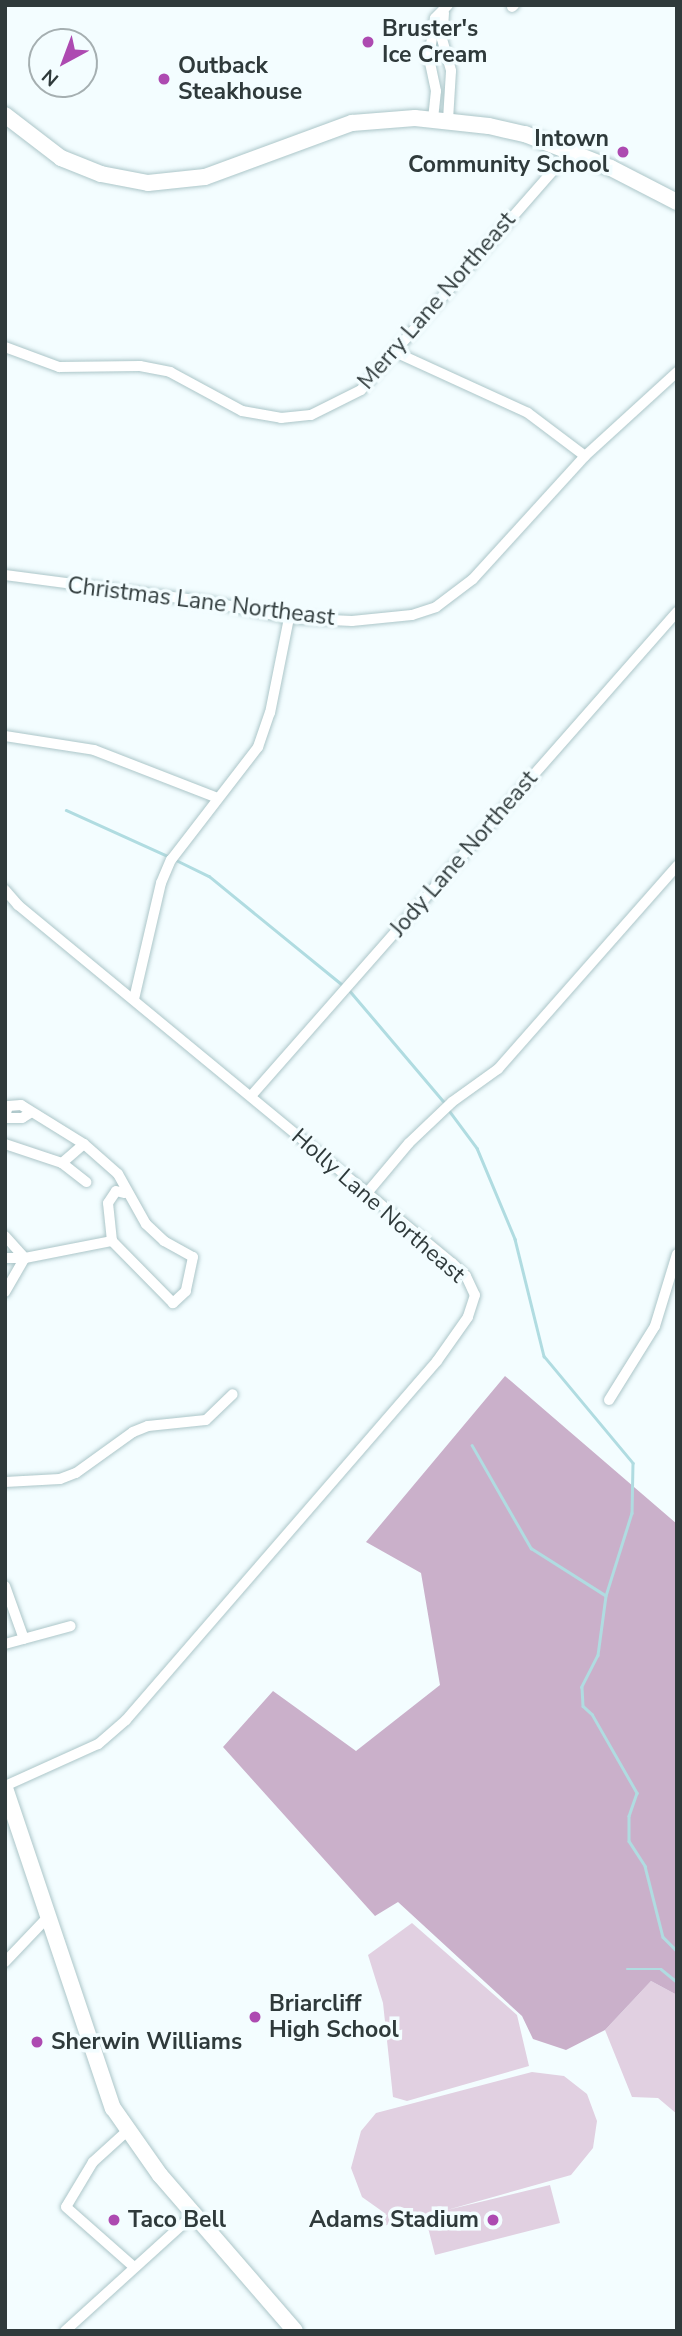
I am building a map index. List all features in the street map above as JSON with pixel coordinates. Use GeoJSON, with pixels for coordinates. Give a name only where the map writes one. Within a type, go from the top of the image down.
{"type":"FeatureCollection","features":[{"type":"Feature","properties":{"kind":"main road"},"geometry":{"type":"LineString","coordinates":[[5,115],[52,153],[82,168],[155,183],[205,177],[352,122],[440,120],[525,134],[677,202]]}},
{"type":"Feature","properties":{"kind":"main road"},"geometry":{"type":"LineString","coordinates":[[5,1787],[46,1919],[113,2108],[126,2132],[193,2215],[295,2331]]}},
{"type":"Feature","properties":{"kind":"street"},"geometry":{"type":"LineString","coordinates":[[440,120],[432,47],[435,18],[447,6]]}},
{"type":"Feature","properties":{"kind":"street"},"geometry":{"type":"LineString","coordinates":[[440,120],[451,71],[442,26],[447,6]]}},
{"type":"Feature","properties":{"kind":"street","name":"Merry Lane Northeast"},"geometry":{"type":"LineString","coordinates":[[5,347],[59,367],[139,366],[170,372],[242,411],[281,418],[311,415],[338,404],[361,390],[569,152]]}},
{"type":"Feature","properties":{"kind":"street"},"geometry":{"type":"LineString","coordinates":[[396,352],[528,413],[585,456]]}},
{"type":"Feature","properties":{"kind":"street","name":"Christmas Lane Northeast"},"geometry":{"type":"LineString","coordinates":[[5,575],[197,601],[289,618],[394,620],[436,607],[474,579],[585,456],[677,372]]}},
{"type":"Feature","properties":{"kind":"street","name":"Jody Lane Northeast"},"geometry":{"type":"LineString","coordinates":[[251,1096],[677,612]]}},
{"type":"Feature","properties":{"kind":"street"},"geometry":{"type":"LineString","coordinates":[[134,999],[161,883],[183,841],[257,747],[270,713],[289,618]]}},
{"type":"Feature","properties":{"kind":"street"},"geometry":{"type":"LineString","coordinates":[[5,736],[94,750],[218,798]]}},
{"type":"Feature","properties":{"kind":"street"},"geometry":{"type":"LineString","coordinates":[[368,1193],[409,1143],[452,1102],[498,1069],[677,866]]}},
{"type":"Feature","properties":{"kind":"street","name":"Holly Lane Northeast"},"geometry":{"type":"LineString","coordinates":[[5,890],[466,1276],[475,1295],[468,1317],[437,1361],[126,1720],[99,1744],[5,1787]]}},
{"type":"Feature","properties":{"kind":"street"},"geometry":{"type":"LineString","coordinates":[[5,1117],[8,1106],[21,1105],[30,1114],[84,1144],[118,1174],[125,1193],[164,1241],[193,1257],[186,1291],[173,1303],[161,1296],[112,1241],[108,1203],[116,1191],[125,1193]]}},
{"type":"Feature","properties":{"kind":"street"},"geometry":{"type":"LineString","coordinates":[[5,1144],[62,1163],[86,1182]]}},
{"type":"Feature","properties":{"kind":"street"},"geometry":{"type":"LineString","coordinates":[[62,1163],[84,1144]]}},
{"type":"Feature","properties":{"kind":"street"},"geometry":{"type":"LineString","coordinates":[[5,1236],[25,1258]]}},
{"type":"Feature","properties":{"kind":"street"},"geometry":{"type":"LineString","coordinates":[[5,1258],[25,1258],[112,1241]]}},
{"type":"Feature","properties":{"kind":"street"},"geometry":{"type":"LineString","coordinates":[[609,1400],[655,1326],[677,1254]]}},
{"type":"Feature","properties":{"kind":"street"},"geometry":{"type":"LineString","coordinates":[[5,1292],[25,1258]]}},
{"type":"Feature","properties":{"kind":"street"},"geometry":{"type":"LineString","coordinates":[[5,1482],[60,1479],[76,1473],[133,1432],[148,1426],[206,1420],[233,1394]]}},
{"type":"Feature","properties":{"kind":"street"},"geometry":{"type":"LineString","coordinates":[[5,1586],[24,1639]]}},
{"type":"Feature","properties":{"kind":"street"},"geometry":{"type":"LineString","coordinates":[[5,1644],[71,1626]]}},
{"type":"Feature","properties":{"kind":"street"},"geometry":{"type":"LineString","coordinates":[[5,1962],[46,1919]]}},
{"type":"Feature","properties":{"kind":"street"},"geometry":{"type":"LineString","coordinates":[[126,2132],[93,2162],[66,2207],[134,2267]]}},
{"type":"Feature","properties":{"kind":"street"},"geometry":{"type":"LineString","coordinates":[[65,2331],[193,2215]]}},
{"type":"Feature","properties":{"kind":"shaded area"},"geometry":{"type":"Polygon","coordinates":[[[505,1376],[677,1524],[677,1995],[651,1981],[605,2030],[566,2050],[533,2039],[522,2016],[398,1902],[375,1916],[223,1747],[273,1691],[356,1751],[440,1685],[421,1573],[366,1542],[505,1376]]]}},
{"type":"Feature","properties":{"kind":"shaded area"},"geometry":{"type":"Polygon","coordinates":[[[412,1923],[517,2015],[529,2066],[407,2101],[393,2097],[383,2003],[368,1955],[412,1923]]]}},
{"type":"Feature","properties":{"kind":"shaded area"},"geometry":{"type":"Polygon","coordinates":[[[651,1981],[677,1995],[677,2114],[658,2098],[632,2097],[605,2030],[651,1981]]]}},
{"type":"Feature","properties":{"kind":"shaded area"},"geometry":{"type":"Polygon","coordinates":[[[532,2072],[564,2076],[587,2094],[597,2121],[593,2148],[571,2175],[447,2210],[550,2185],[560,2223],[435,2255],[425,2216],[383,2226],[380,2217],[386,2214],[362,2197],[351,2168],[361,2131],[376,2113],[532,2072]]]}},
{"type":"Feature","properties":{"kind":"waterway"},"geometry":{"type":"LineString","coordinates":[[66,810],[168,856]]}},
{"type":"Feature","properties":{"kind":"waterway"},"geometry":{"type":"LineString","coordinates":[[174,859],[209,876],[345,987]]}},
{"type":"Feature","properties":{"kind":"waterway"},"geometry":{"type":"LineString","coordinates":[[350,991],[445,1103]]}},
{"type":"Feature","properties":{"kind":"waterway"},"geometry":{"type":"LineString","coordinates":[[448,1109],[477,1148],[515,1239],[544,1356],[633,1463],[632,1513],[606,1596],[598,1655],[582,1687],[583,1706],[592,1714],[637,1793],[629,1816],[629,1841],[645,1866],[663,1937],[677,1951]]}},
{"type":"Feature","properties":{"kind":"waterway"},"geometry":{"type":"LineString","coordinates":[[472,1445],[531,1548],[605,1595]]}},
{"type":"Feature","properties":{"kind":"waterway"},"geometry":{"type":"LineString","coordinates":[[627,1969],[661,1969],[677,1982]]}},
{"type":"Feature","properties":{"kind":"place","name":"Bruster's Ice Cream"},"geometry":{"type":"Point","coordinates":[368,42]}},
{"type":"Feature","properties":{"kind":"place","name":"Outback Steakhouse"},"geometry":{"type":"Point","coordinates":[164,79]}},
{"type":"Feature","properties":{"kind":"place","name":"Intown Community School"},"geometry":{"type":"Point","coordinates":[623,152]}},
{"type":"Feature","properties":{"kind":"place","name":"Briarcliff High School"},"geometry":{"type":"Point","coordinates":[255,2017]}},
{"type":"Feature","properties":{"kind":"place","name":"Sherwin Williams"},"geometry":{"type":"Point","coordinates":[37,2042]}},
{"type":"Feature","properties":{"kind":"place","name":"Taco Bell"},"geometry":{"type":"Point","coordinates":[114,2220]}},
{"type":"Feature","properties":{"kind":"place","name":"Adams Stadium"},"geometry":{"type":"Point","coordinates":[493,2220]}}]}
